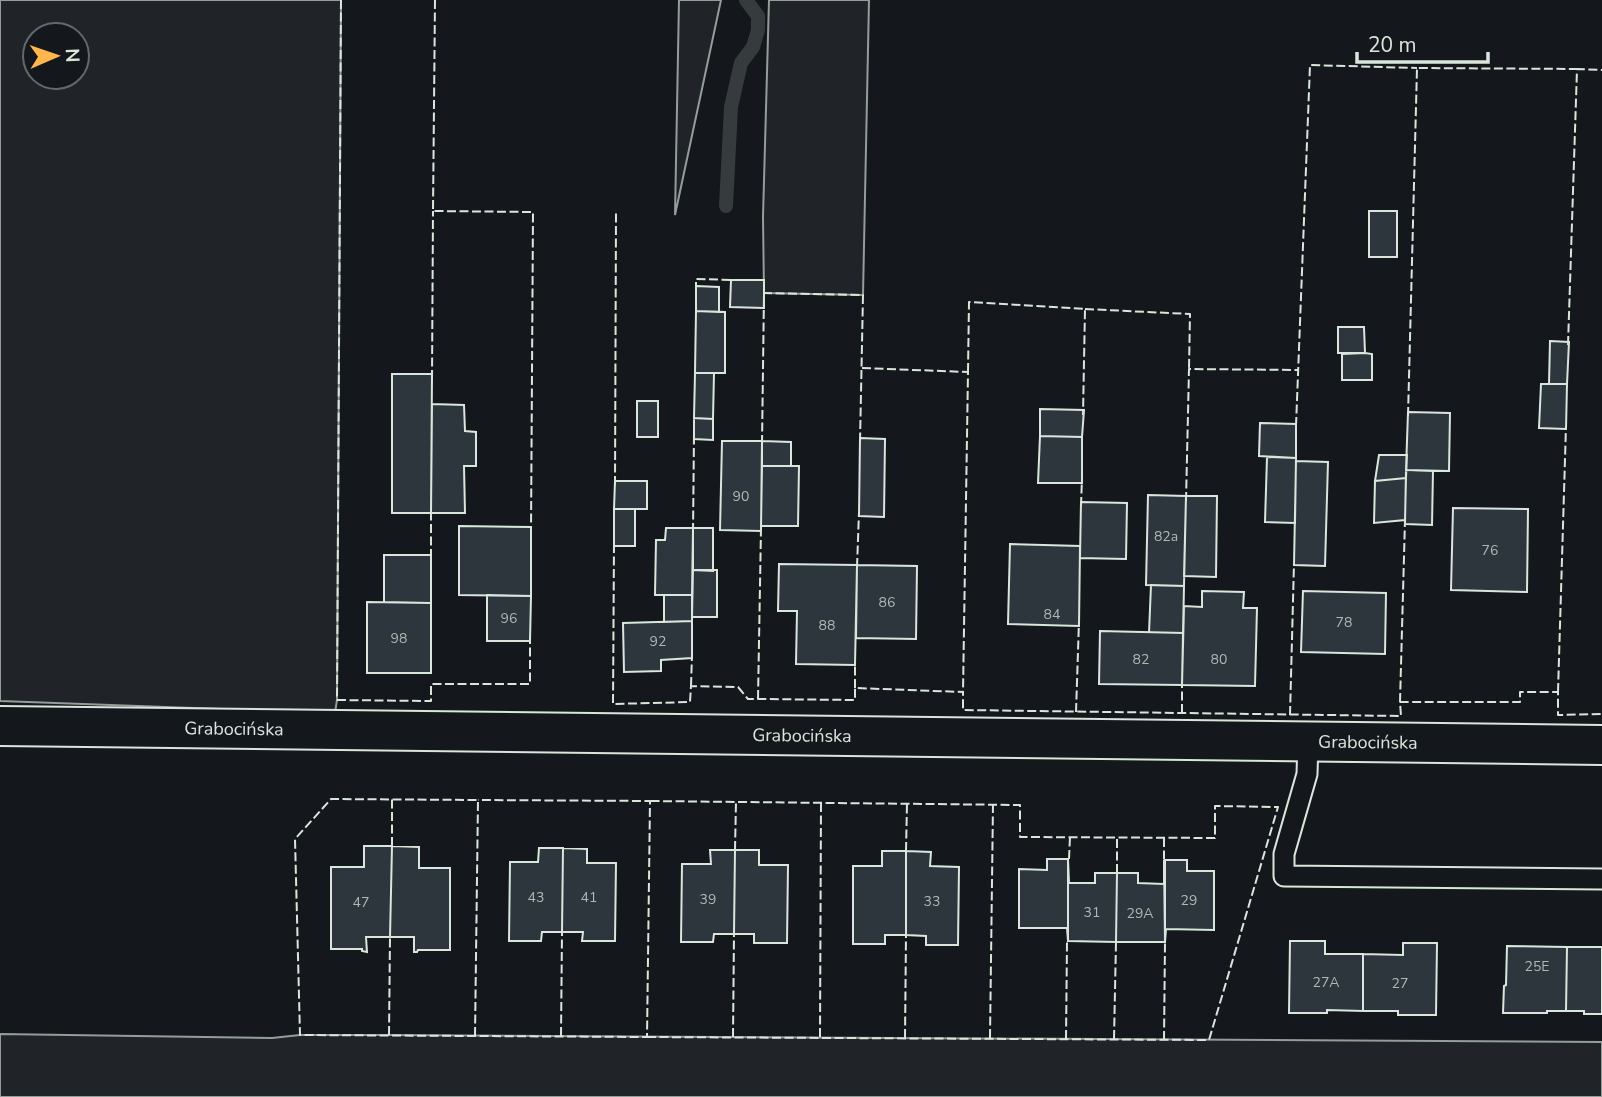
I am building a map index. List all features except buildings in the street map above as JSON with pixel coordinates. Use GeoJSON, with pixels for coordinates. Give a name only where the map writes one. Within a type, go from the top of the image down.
{"type":"FeatureCollection","features":[{"type":"Feature","properties":{"kind":"street","name":"Grabocińska"},"geometry":{"type":"LineString","coordinates":[[0,726],[1602,746]]}},
{"type":"Feature","properties":{"kind":"lane"},"geometry":{"type":"LineString","coordinates":[[1308,742],[1307,774],[1284,854],[1284,876],[1602,879]]}},
{"type":"Feature","properties":{"kind":"shaded area"},"geometry":{"type":"Polygon","coordinates":[[[0,0],[341,0],[335,713],[0,701],[0,0]]]}},
{"type":"Feature","properties":{"kind":"shaded area"},"geometry":{"type":"Polygon","coordinates":[[[679,0],[721,0],[675,215],[679,0]]]}},
{"type":"Feature","properties":{"kind":"shaded area"},"geometry":{"type":"Polygon","coordinates":[[[769,0],[869,0],[863,295],[764,293],[763,217],[769,0]]]}},
{"type":"Feature","properties":{"kind":"shaded area"},"geometry":{"type":"Polygon","coordinates":[[[0,1034],[272,1038],[300,1035],[389,1035],[1602,1042],[1602,1097],[0,1097],[0,1034]]]}},
{"type":"Feature","properties":{"kind":"waterway"},"geometry":{"type":"LineString","coordinates":[[726,206],[731,107],[741,63],[753,47],[758,30],[758,16],[746,0]]}},
{"type":"Feature","properties":{"kind":"fence"},"geometry":{"type":"LineString","coordinates":[[341,0],[337,700],[431,701],[431,684],[530,684],[530,637]]}},
{"type":"Feature","properties":{"kind":"fence"},"geometry":{"type":"LineString","coordinates":[[435,0],[433,211],[533,212],[531,532]]}},
{"type":"Feature","properties":{"kind":"fence"},"geometry":{"type":"LineString","coordinates":[[1296,426],[1310,65],[1417,68]]}},
{"type":"Feature","properties":{"kind":"fence"},"geometry":{"type":"LineString","coordinates":[[1408,416],[1417,68],[1577,69]]}},
{"type":"Feature","properties":{"kind":"fence"},"geometry":{"type":"LineString","coordinates":[[1568,345],[1577,69],[1602,70]]}},
{"type":"Feature","properties":{"kind":"fence"},"geometry":{"type":"LineString","coordinates":[[432,379],[433,211]]}},
{"type":"Feature","properties":{"kind":"fence"},"geometry":{"type":"LineString","coordinates":[[615,485],[616,213]]}},
{"type":"Feature","properties":{"kind":"fence"},"geometry":{"type":"LineString","coordinates":[[696,291],[696,279],[734,280]]}},
{"type":"Feature","properties":{"kind":"fence"},"geometry":{"type":"LineString","coordinates":[[762,444],[764,293],[863,295],[860,442]]}},
{"type":"Feature","properties":{"kind":"fence"},"geometry":{"type":"LineString","coordinates":[[968,372],[969,302],[1085,309],[1083,415]]}},
{"type":"Feature","properties":{"kind":"fence"},"geometry":{"type":"LineString","coordinates":[[1085,309],[1190,314],[1189,369]]}},
{"type":"Feature","properties":{"kind":"fence"},"geometry":{"type":"LineString","coordinates":[[862,368],[968,372],[963,692]]}},
{"type":"Feature","properties":{"kind":"fence"},"geometry":{"type":"LineString","coordinates":[[1186,501],[1189,369],[1298,370]]}},
{"type":"Feature","properties":{"kind":"fence"},"geometry":{"type":"LineString","coordinates":[[1558,692],[1566,426]]}},
{"type":"Feature","properties":{"kind":"fence"},"geometry":{"type":"LineString","coordinates":[[693,532],[694,434]]}},
{"type":"Feature","properties":{"kind":"fence"},"geometry":{"type":"LineString","coordinates":[[1081,506],[1082,478]]}},
{"type":"Feature","properties":{"kind":"fence"},"geometry":{"type":"LineString","coordinates":[[431,509],[431,558]]}},
{"type":"Feature","properties":{"kind":"fence"},"geometry":{"type":"LineString","coordinates":[[857,567],[859,512]]}},
{"type":"Feature","properties":{"kind":"fence"},"geometry":{"type":"LineString","coordinates":[[1400,702],[1405,520]]}},
{"type":"Feature","properties":{"kind":"fence"},"geometry":{"type":"LineString","coordinates":[[758,699],[761,528]]}},
{"type":"Feature","properties":{"kind":"fence"},"geometry":{"type":"LineString","coordinates":[[614,544],[613,704],[690,702],[691,686],[738,687],[748,699],[855,700],[855,688],[963,692],[963,710],[1401,716],[1400,702],[1520,702],[1520,692],[1558,692],[1558,715],[1602,714]]}},
{"type":"Feature","properties":{"kind":"fence"},"geometry":{"type":"LineString","coordinates":[[1290,715],[1294,563]]}},
{"type":"Feature","properties":{"kind":"fence"},"geometry":{"type":"LineString","coordinates":[[1076,712],[1079,621]]}},
{"type":"Feature","properties":{"kind":"fence"},"geometry":{"type":"LineString","coordinates":[[691,686],[692,655]]}},
{"type":"Feature","properties":{"kind":"fence"},"geometry":{"type":"LineString","coordinates":[[855,662],[855,688]]}},
{"type":"Feature","properties":{"kind":"fence"},"geometry":{"type":"LineString","coordinates":[[1182,683],[1182,713]]}},
{"type":"Feature","properties":{"kind":"fence"},"geometry":{"type":"LineString","coordinates":[[475,1036],[478,800],[331,799],[295,839],[300,1035],[647,1037],[650,801],[478,800]]}},
{"type":"Feature","properties":{"kind":"fence"},"geometry":{"type":"LineString","coordinates":[[392,799],[392,846]]}},
{"type":"Feature","properties":{"kind":"fence"},"geometry":{"type":"LineString","coordinates":[[647,1037],[1209,1040],[1278,807],[1215,806],[1215,838],[1020,837],[1020,805],[650,801]]}},
{"type":"Feature","properties":{"kind":"fence"},"geometry":{"type":"LineString","coordinates":[[735,850],[736,802]]}},
{"type":"Feature","properties":{"kind":"fence"},"geometry":{"type":"LineString","coordinates":[[820,1037],[821,803]]}},
{"type":"Feature","properties":{"kind":"fence"},"geometry":{"type":"LineString","coordinates":[[906,851],[907,803]]}},
{"type":"Feature","properties":{"kind":"fence"},"geometry":{"type":"LineString","coordinates":[[990,1038],[993,804]]}},
{"type":"Feature","properties":{"kind":"fence"},"geometry":{"type":"LineString","coordinates":[[1069,859],[1070,837]]}},
{"type":"Feature","properties":{"kind":"fence"},"geometry":{"type":"LineString","coordinates":[[1117,838],[1117,873]]}},
{"type":"Feature","properties":{"kind":"fence"},"geometry":{"type":"LineString","coordinates":[[1164,838],[1164,860]]}},
{"type":"Feature","properties":{"kind":"fence"},"geometry":{"type":"LineString","coordinates":[[561,1036],[562,932]]}},
{"type":"Feature","properties":{"kind":"fence"},"geometry":{"type":"LineString","coordinates":[[733,1037],[734,934]]}},
{"type":"Feature","properties":{"kind":"fence"},"geometry":{"type":"LineString","coordinates":[[905,1038],[906,935]]}},
{"type":"Feature","properties":{"kind":"fence"},"geometry":{"type":"LineString","coordinates":[[389,1035],[390,937]]}},
{"type":"Feature","properties":{"kind":"fence"},"geometry":{"type":"LineString","coordinates":[[1066,1039],[1067,941]]}},
{"type":"Feature","properties":{"kind":"fence"},"geometry":{"type":"LineString","coordinates":[[1114,1039],[1116,942]]}},
{"type":"Feature","properties":{"kind":"fence"},"geometry":{"type":"LineString","coordinates":[[1164,1040],[1165,942]]}}]}
